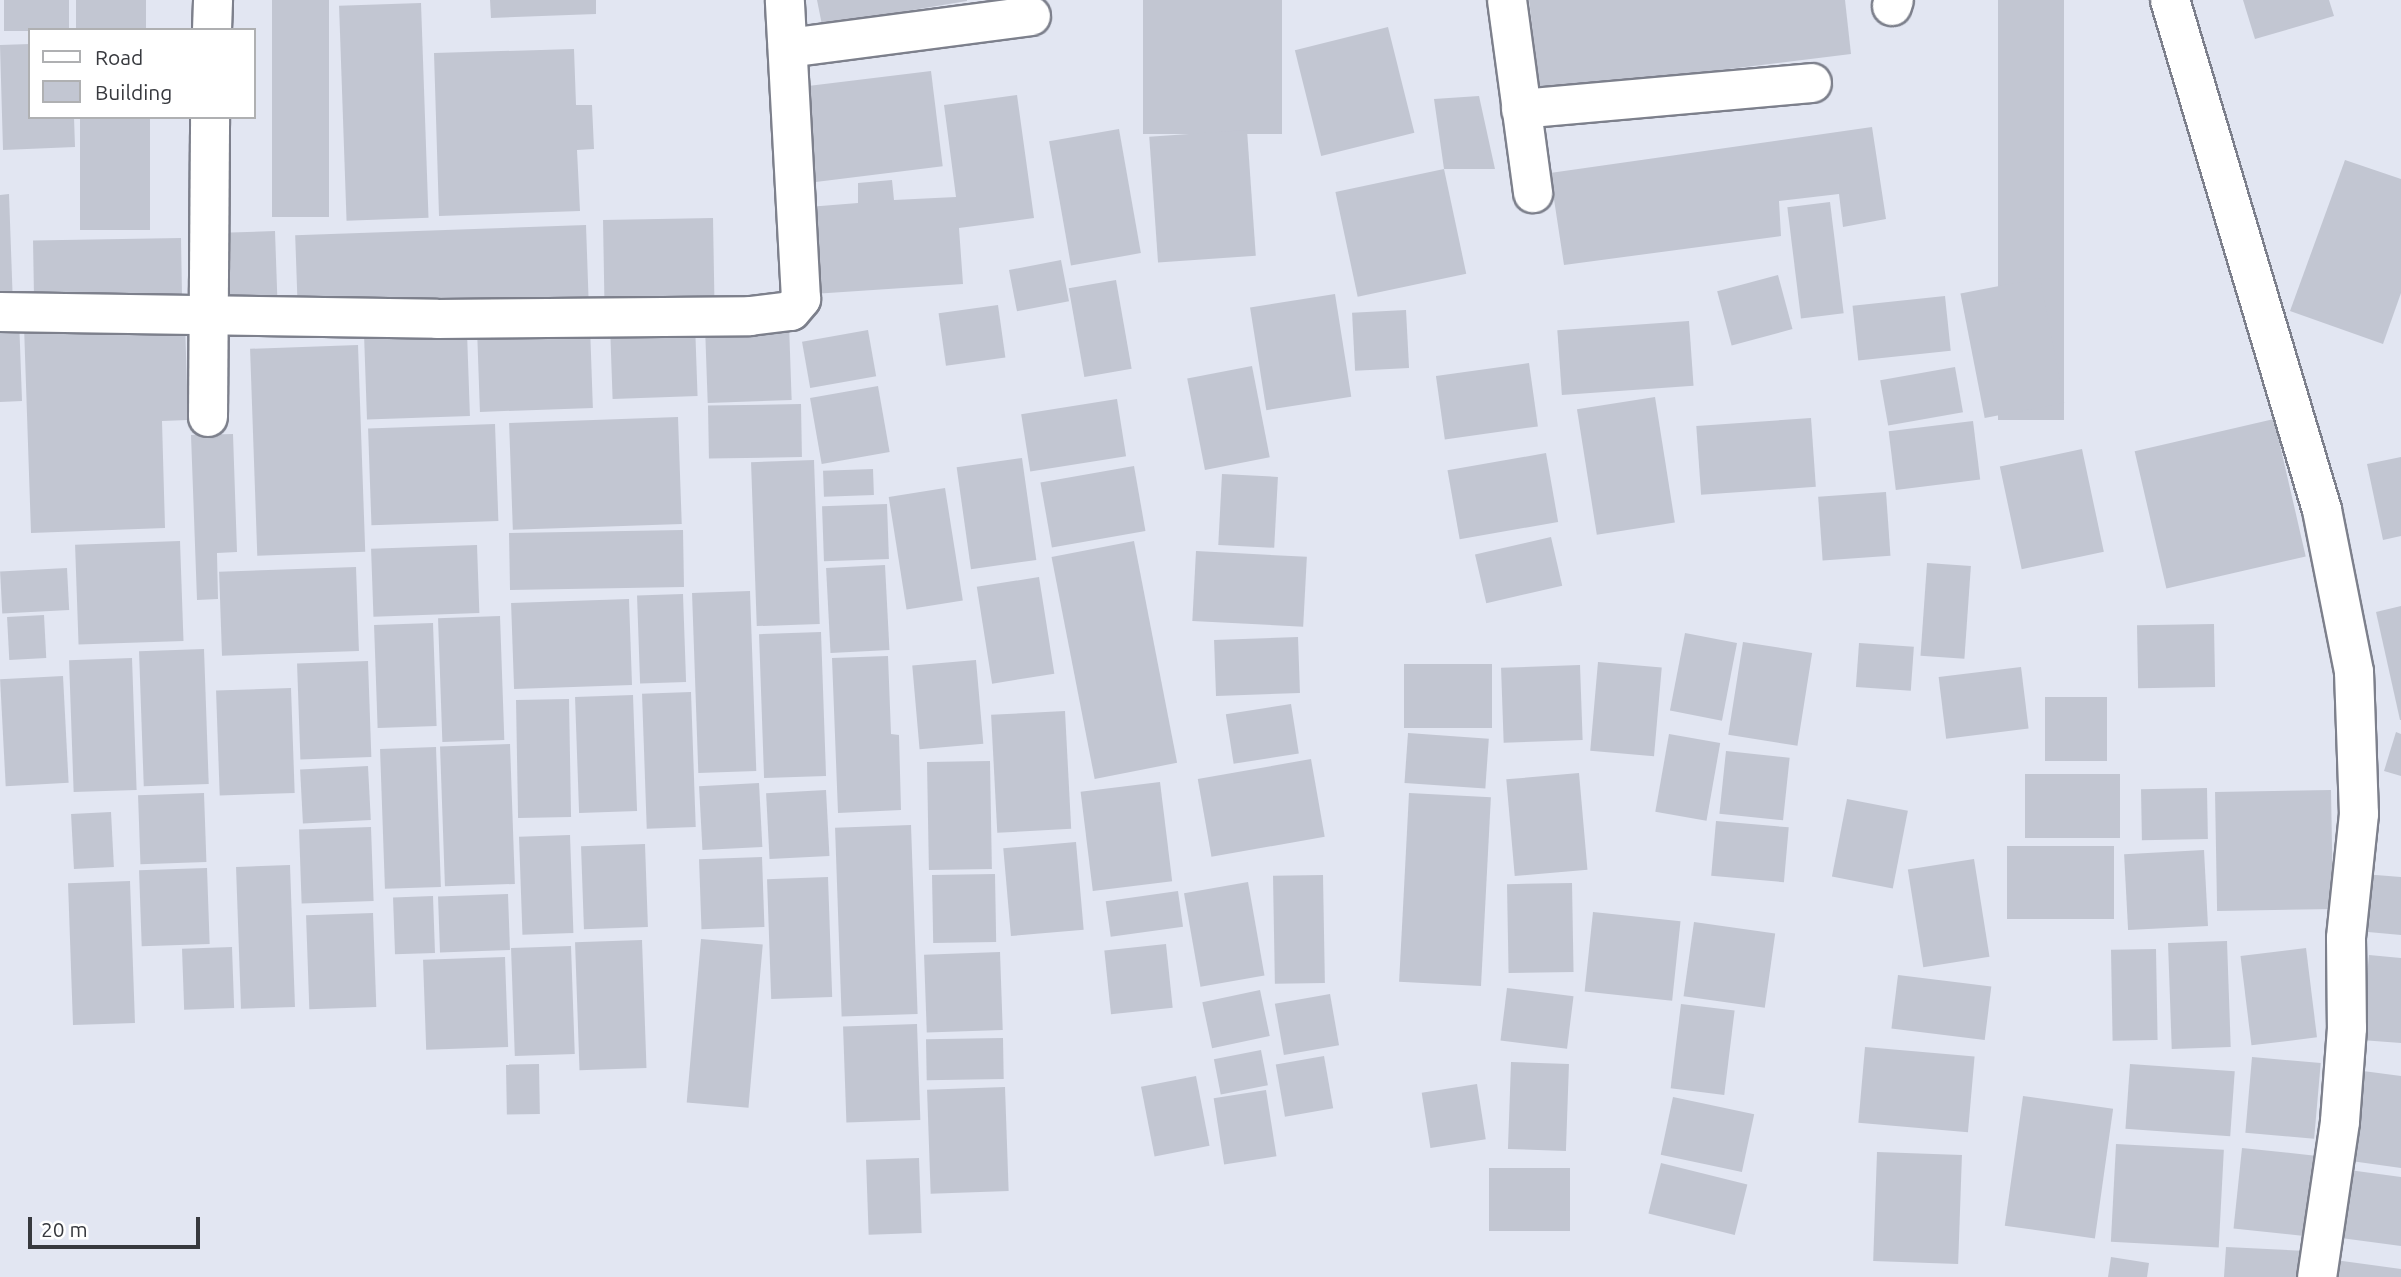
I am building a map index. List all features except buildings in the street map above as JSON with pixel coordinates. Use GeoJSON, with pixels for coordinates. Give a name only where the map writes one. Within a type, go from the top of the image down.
{"type":"FeatureCollection","features":[{"type":"Feature","properties":{"kind":"street"},"geometry":{"type":"LineString","coordinates":[[212,28],[213,0]]}},
{"type":"Feature","properties":{"kind":"street"},"geometry":{"type":"LineString","coordinates":[[0,312],[437,320],[750,317],[791,311],[801,299],[785,0]]}},
{"type":"Feature","properties":{"kind":"street"},"geometry":{"type":"LineString","coordinates":[[1507,0],[1532,193]]}},
{"type":"Feature","properties":{"kind":"street"},"geometry":{"type":"LineString","coordinates":[[2170,0],[2322,510],[2354,672],[2359,814],[2346,938],[2347,1028],[2340,1122],[2317,1277]]}},
{"type":"Feature","properties":{"kind":"street"},"geometry":{"type":"LineString","coordinates":[[788,48],[1031,16]]}},
{"type":"Feature","properties":{"kind":"street"},"geometry":{"type":"LineString","coordinates":[[1521,109],[1812,83]]}},
{"type":"Feature","properties":{"kind":"street"},"geometry":{"type":"LineString","coordinates":[[208,417],[206,316],[210,119]]}}]}
